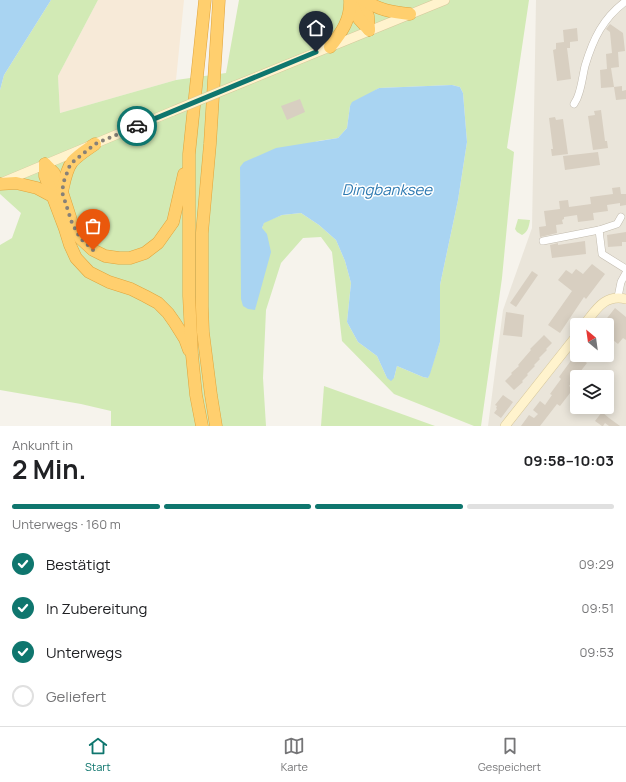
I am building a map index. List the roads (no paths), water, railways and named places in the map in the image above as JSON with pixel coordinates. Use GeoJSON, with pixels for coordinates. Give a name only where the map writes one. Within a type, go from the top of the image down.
{"type":"FeatureCollection","features":[{"type":"Feature","properties":{"kind":"highway"},"geometry":{"type":"LineString","coordinates":[[202,426],[196,395],[192,355],[189,296],[189,154],[205,0]]}},
{"type":"Feature","properties":{"kind":"highway"},"geometry":{"type":"LineString","coordinates":[[216,426],[203,332],[202,233],[210,144],[219,0]]}},
{"type":"Feature","properties":{"kind":"highway"},"geometry":{"type":"LineString","coordinates":[[217,33],[225,14],[228,0]]}},
{"type":"Feature","properties":{"kind":"highway"},"geometry":{"type":"LineString","coordinates":[[356,0],[382,10],[410,14]]}},
{"type":"Feature","properties":{"kind":"highway"},"geometry":{"type":"LineString","coordinates":[[356,0],[359,20],[369,30]]}},
{"type":"Feature","properties":{"kind":"highway"},"geometry":{"type":"LineString","coordinates":[[330,47],[344,27],[348,19],[349,12],[356,0]]}},
{"type":"Feature","properties":{"kind":"highway"},"geometry":{"type":"LineString","coordinates":[[95,144],[70,165],[57,194],[76,258],[89,272],[109,282],[131,289],[158,303],[175,323],[185,339],[192,355]]}},
{"type":"Feature","properties":{"kind":"highway"},"geometry":{"type":"LineString","coordinates":[[45,164],[45,176],[57,194],[80,238],[93,250],[105,256],[130,258],[145,253],[158,243],[173,222],[189,154]]}},
{"type":"Feature","properties":{"kind":"highway"},"geometry":{"type":"LineString","coordinates":[[0,184],[16,183],[57,194]]}},
{"type":"Feature","properties":{"kind":"main road"},"geometry":{"type":"LineString","coordinates":[[0,184],[173,111],[445,0]]}},
{"type":"Feature","properties":{"kind":"main road"},"geometry":{"type":"LineString","coordinates":[[590,318],[605,301],[611,298],[622,298]]}},
{"type":"Feature","properties":{"kind":"main road"},"geometry":{"type":"LineString","coordinates":[[505,426],[570,344]]}},
{"type":"Feature","properties":{"kind":"street"},"geometry":{"type":"LineString","coordinates":[[574,104],[580,92],[585,66],[597,35],[606,20],[626,1]]}},
{"type":"Feature","properties":{"kind":"street"},"geometry":{"type":"LineString","coordinates":[[542,241],[599,230],[617,224],[621,217]]}},
{"type":"Feature","properties":{"kind":"street"},"geometry":{"type":"LineString","coordinates":[[568,228],[575,234]]}},
{"type":"Feature","properties":{"kind":"street"},"geometry":{"type":"LineString","coordinates":[[599,230],[602,254],[626,269]]}},
{"type":"Feature","properties":{"kind":"street"},"geometry":{"type":"LineString","coordinates":[[622,298],[621,282],[626,274]]}},
{"type":"Feature","properties":{"kind":"water"},"geometry":{"type":"Polygon","coordinates":[[[0,0],[51,0],[4,75],[0,90],[0,0]]]}},
{"type":"Feature","properties":{"kind":"water","name":"Dingbanksee"},"geometry":{"type":"Polygon","coordinates":[[[452,85],[460,87],[463,93],[467,142],[458,200],[440,285],[440,342],[428,378],[397,366],[394,378],[391,381],[387,378],[377,356],[358,342],[347,322],[351,283],[345,261],[336,240],[319,225],[301,213],[282,215],[264,223],[262,228],[267,234],[271,252],[255,310],[248,309],[243,306],[241,299],[240,167],[244,162],[276,148],[338,138],[347,128],[350,106],[352,102],[379,88],[452,85]]]}}]}
